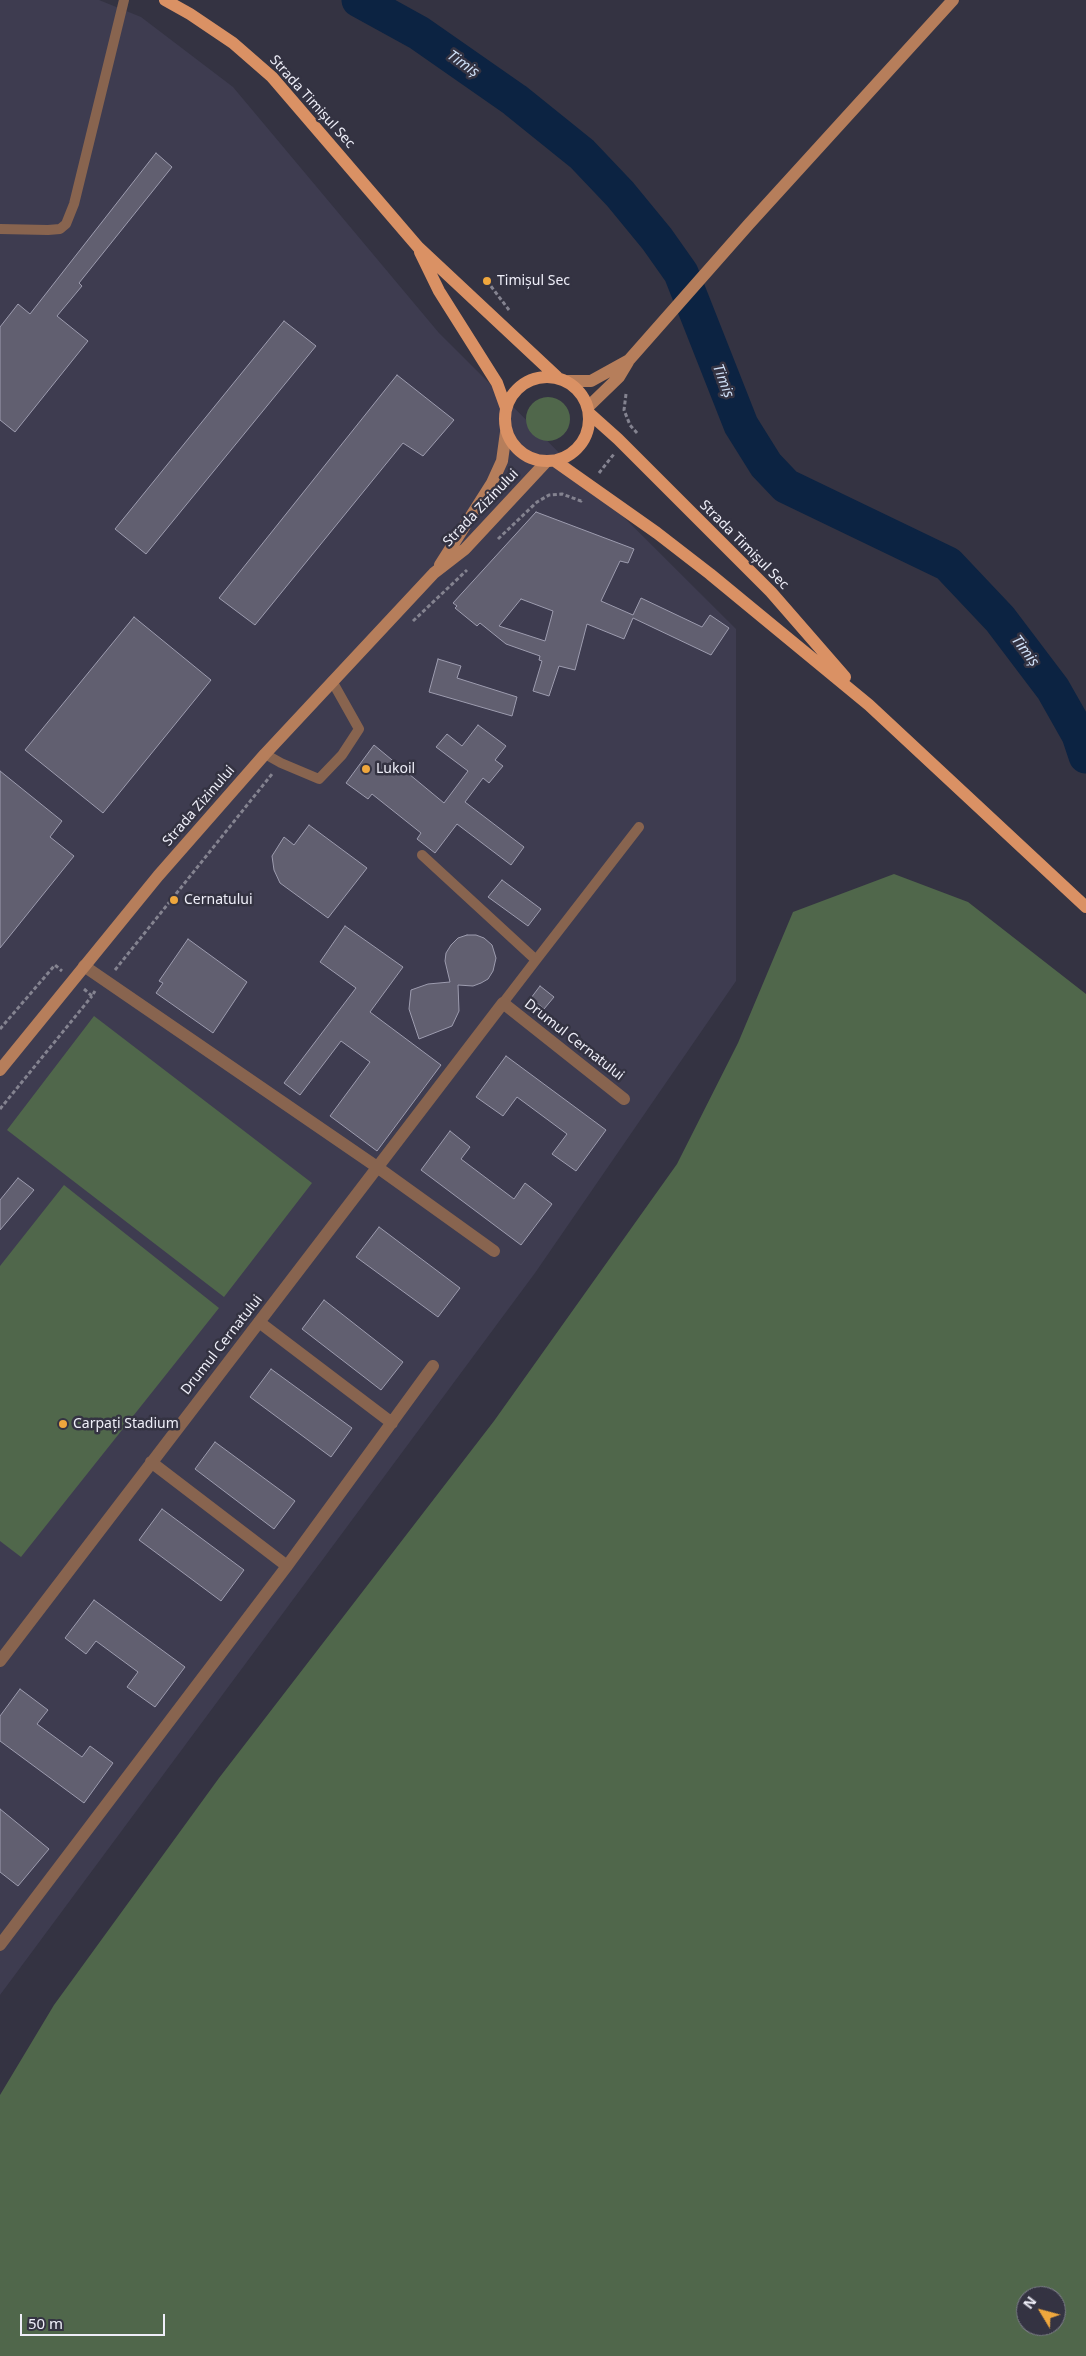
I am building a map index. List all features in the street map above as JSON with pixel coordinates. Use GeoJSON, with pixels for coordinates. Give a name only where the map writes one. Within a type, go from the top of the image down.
{"type":"FeatureCollection","features":[{"type":"Feature","properties":{"kind":"main road","name":"Strada Timișul Sec"},"geometry":{"type":"LineString","coordinates":[[164,0],[190,14],[233,43],[272,77],[418,247],[562,379]]}},
{"type":"Feature","properties":{"kind":"main road"},"geometry":{"type":"LineString","coordinates":[[589,411],[619,377],[632,356],[749,224],[953,0]]}},
{"type":"Feature","properties":{"kind":"main road","name":"Strada Timișul Sec"},"geometry":{"type":"LineString","coordinates":[[418,247],[439,291],[497,383],[506,408]]}},
{"type":"Feature","properties":{"kind":"main road"},"geometry":{"type":"LineString","coordinates":[[562,379],[584,397],[589,411],[588,432],[584,441],[572,454],[550,461],[533,459],[521,453],[512,444],[506,432],[504,420],[506,408],[520,386],[544,376],[591,381],[632,356]]}},
{"type":"Feature","properties":{"kind":"main road","name":"Strada Timișul Sec"},"geometry":{"type":"LineString","coordinates":[[589,411],[771,592],[869,705]]}},
{"type":"Feature","properties":{"kind":"main road","name":"Strada Zizinului"},"geometry":{"type":"LineString","coordinates":[[434,573],[492,483],[502,461],[506,432]]}},
{"type":"Feature","properties":{"kind":"main road","name":"Strada Timișul Sec"},"geometry":{"type":"LineString","coordinates":[[550,461],[657,533],[710,574],[869,705],[1086,906]]}},
{"type":"Feature","properties":{"kind":"main road","name":"Strada Zizinului"},"geometry":{"type":"LineString","coordinates":[[0,1070],[158,876],[265,754],[434,573],[465,549],[550,461]]}},
{"type":"Feature","properties":{"kind":"street"},"geometry":{"type":"LineString","coordinates":[[84,966],[377,1167],[494,1251]]}},
{"type":"Feature","properties":{"kind":"street","name":"Drumul Cernatului"},"geometry":{"type":"LineString","coordinates":[[0,1662],[150,1462],[503,1003],[624,1100]]}},
{"type":"Feature","properties":{"kind":"street"},"geometry":{"type":"LineString","coordinates":[[259,1322],[392,1423]]}},
{"type":"Feature","properties":{"kind":"street"},"geometry":{"type":"LineString","coordinates":[[0,1945],[287,1566],[434,1366]]}},
{"type":"Feature","properties":{"kind":"street"},"geometry":{"type":"LineString","coordinates":[[150,1462],[287,1566]]}},
{"type":"Feature","properties":{"kind":"lane"},"geometry":{"type":"LineString","coordinates":[[0,230],[54,230],[60,229],[66,224],[74,204],[124,0]]}},
{"type":"Feature","properties":{"kind":"lane"},"geometry":{"type":"LineString","coordinates":[[265,754],[319,780],[342,755],[359,729],[332,681]]}},
{"type":"Feature","properties":{"kind":"lane"},"geometry":{"type":"LineString","coordinates":[[503,1003],[639,827]]}},
{"type":"Feature","properties":{"kind":"lane"},"geometry":{"type":"LineString","coordinates":[[422,855],[536,960]]}},
{"type":"Feature","properties":{"kind":"path"},"geometry":{"type":"LineString","coordinates":[[487,281],[510,312]]}},
{"type":"Feature","properties":{"kind":"path"},"geometry":{"type":"LineString","coordinates":[[0,1109],[92,996]]}},
{"type":"Feature","properties":{"kind":"shaded area"},"geometry":{"type":"Polygon","coordinates":[[[0,0],[99,0],[141,17],[233,87],[439,333],[736,629],[736,981],[535,1273],[0,1995],[0,0]]]}},
{"type":"Feature","properties":{"kind":"green space"},"geometry":{"type":"Polygon","coordinates":[[[544,397],[552,397],[564,403],[570,419],[564,435],[552,441],[544,441],[532,435],[526,423],[526,415],[532,403],[544,397]]]}},
{"type":"Feature","properties":{"kind":"green space"},"geometry":{"type":"Polygon","coordinates":[[[894,874],[968,902],[1086,994],[1086,2356],[0,2356],[0,2095],[54,2005],[219,1778],[494,1421],[677,1164],[738,1043],[793,912],[894,874]]]}},
{"type":"Feature","properties":{"kind":"green space"},"geometry":{"type":"Polygon","coordinates":[[[94,1016],[312,1183],[224,1297],[7,1130],[94,1016]]]}},
{"type":"Feature","properties":{"kind":"green space","name":"Carpați Stadium"},"geometry":{"type":"Polygon","coordinates":[[[64,1185],[219,1308],[21,1557],[0,1541],[0,1266],[64,1185]]]}},
{"type":"Feature","properties":{"kind":"building"},"geometry":{"type":"Polygon","coordinates":[[[156,153],[172,167],[79,283],[82,286],[57,316],[88,341],[15,432],[0,420],[0,327],[18,304],[30,314],[156,153]]]}},
{"type":"Feature","properties":{"kind":"building"},"geometry":{"type":"Polygon","coordinates":[[[284,321],[316,346],[146,554],[115,529],[284,321]]]}},
{"type":"Feature","properties":{"kind":"building"},"geometry":{"type":"Polygon","coordinates":[[[397,375],[454,420],[423,456],[403,443],[255,625],[219,598],[397,375]]]}},
{"type":"Feature","properties":{"kind":"building"},"geometry":{"type":"Polygon","coordinates":[[[536,512],[634,549],[628,563],[620,561],[601,601],[633,615],[641,598],[702,627],[710,615],[729,628],[711,655],[633,618],[624,639],[587,624],[575,670],[559,666],[549,696],[533,691],[542,661],[539,660],[540,656],[506,644],[480,623],[477,626],[455,608],[457,606],[453,603],[536,512]],[[521,599],[499,626],[545,641],[553,611],[521,599]]]}},
{"type":"Feature","properties":{"kind":"building"},"geometry":{"type":"Polygon","coordinates":[[[134,617],[211,680],[103,813],[25,750],[134,617]]]}},
{"type":"Feature","properties":{"kind":"building"},"geometry":{"type":"Polygon","coordinates":[[[438,659],[461,666],[457,678],[517,697],[512,716],[429,692],[438,659]]]}},
{"type":"Feature","properties":{"kind":"building"},"geometry":{"type":"Polygon","coordinates":[[[478,725],[506,746],[495,760],[503,766],[489,783],[483,778],[465,802],[524,847],[511,865],[457,824],[435,853],[417,839],[421,833],[372,794],[368,799],[346,783],[374,745],[444,803],[468,771],[436,747],[447,734],[462,746],[478,725]]]}},
{"type":"Feature","properties":{"kind":"building"},"geometry":{"type":"Polygon","coordinates":[[[0,771],[62,821],[50,837],[74,856],[0,948],[0,771]]]}},
{"type":"Feature","properties":{"kind":"building"},"geometry":{"type":"Polygon","coordinates":[[[309,825],[367,868],[328,918],[280,883],[274,870],[272,856],[284,837],[294,845],[309,825]]]}},
{"type":"Feature","properties":{"kind":"building"},"geometry":{"type":"Polygon","coordinates":[[[502,880],[541,909],[528,926],[488,897],[502,880]]]}},
{"type":"Feature","properties":{"kind":"building"},"geometry":{"type":"Polygon","coordinates":[[[345,926],[403,967],[370,1012],[441,1065],[377,1151],[330,1116],[370,1062],[341,1041],[300,1095],[284,1083],[356,988],[320,962],[345,926]]]}},
{"type":"Feature","properties":{"kind":"building"},"geometry":{"type":"Polygon","coordinates":[[[476,935],[484,938],[492,945],[496,958],[493,971],[488,979],[481,983],[473,986],[458,985],[459,1011],[452,1026],[419,1039],[409,1009],[411,990],[428,984],[450,982],[445,961],[446,953],[458,938],[476,935]]]}},
{"type":"Feature","properties":{"kind":"building"},"geometry":{"type":"Polygon","coordinates":[[[188,939],[247,982],[213,1033],[156,993],[163,983],[159,981],[188,939]]]}},
{"type":"Feature","properties":{"kind":"building"},"geometry":{"type":"Polygon","coordinates":[[[540,986],[554,997],[544,1009],[531,998],[540,986]]]}},
{"type":"Feature","properties":{"kind":"building"},"geometry":{"type":"Polygon","coordinates":[[[506,1056],[606,1130],[576,1171],[552,1154],[567,1134],[517,1097],[503,1116],[476,1097],[506,1056]]]}},
{"type":"Feature","properties":{"kind":"building"},"geometry":{"type":"Polygon","coordinates":[[[450,1131],[470,1147],[461,1159],[514,1199],[525,1183],[552,1204],[521,1245],[421,1170],[450,1131]]]}},
{"type":"Feature","properties":{"kind":"building"},"geometry":{"type":"Polygon","coordinates":[[[18,1178],[34,1190],[0,1230],[0,1200],[18,1178]]]}},
{"type":"Feature","properties":{"kind":"building"},"geometry":{"type":"Polygon","coordinates":[[[379,1227],[460,1288],[438,1317],[356,1257],[379,1227]]]}},
{"type":"Feature","properties":{"kind":"building"},"geometry":{"type":"Polygon","coordinates":[[[324,1300],[403,1362],[381,1390],[302,1329],[324,1300]]]}},
{"type":"Feature","properties":{"kind":"building"},"geometry":{"type":"Polygon","coordinates":[[[271,1369],[352,1428],[331,1457],[250,1397],[271,1369]]]}},
{"type":"Feature","properties":{"kind":"building"},"geometry":{"type":"Polygon","coordinates":[[[215,1442],[295,1501],[274,1529],[195,1469],[215,1442]]]}},
{"type":"Feature","properties":{"kind":"building"},"geometry":{"type":"Polygon","coordinates":[[[162,1509],[244,1570],[221,1601],[139,1540],[162,1509]]]}},
{"type":"Feature","properties":{"kind":"building"},"geometry":{"type":"Polygon","coordinates":[[[94,1600],[185,1667],[155,1707],[127,1687],[138,1672],[96,1641],[86,1654],[65,1638],[94,1600]]]}},
{"type":"Feature","properties":{"kind":"building"},"geometry":{"type":"Polygon","coordinates":[[[20,1689],[48,1710],[37,1724],[82,1757],[90,1746],[113,1763],[84,1803],[0,1741],[0,1716],[20,1689]]]}},
{"type":"Feature","properties":{"kind":"building"},"geometry":{"type":"Polygon","coordinates":[[[0,1809],[49,1849],[18,1886],[0,1872],[0,1809]]]}},
{"type":"Feature","properties":{"kind":"waterway","name":"Timiș"},"geometry":{"type":"LineString","coordinates":[[359,0],[419,33],[515,100],[582,154],[620,194],[657,239],[681,273],[741,425],[766,465],[786,486],[948,564],[1000,619],[1053,689],[1079,735],[1086,756]]}},
{"type":"Feature","properties":{"kind":"place","name":"Timișul Sec"},"geometry":{"type":"Point","coordinates":[487,281]}},
{"type":"Feature","properties":{"kind":"place","name":"Lukoil"},"geometry":{"type":"Point","coordinates":[366,769]}},
{"type":"Feature","properties":{"kind":"place","name":"Cernatului"},"geometry":{"type":"Point","coordinates":[174,900]}},
{"type":"Feature","properties":{"kind":"place","name":"Carpați Stadium"},"geometry":{"type":"Point","coordinates":[63,1424]}}]}
